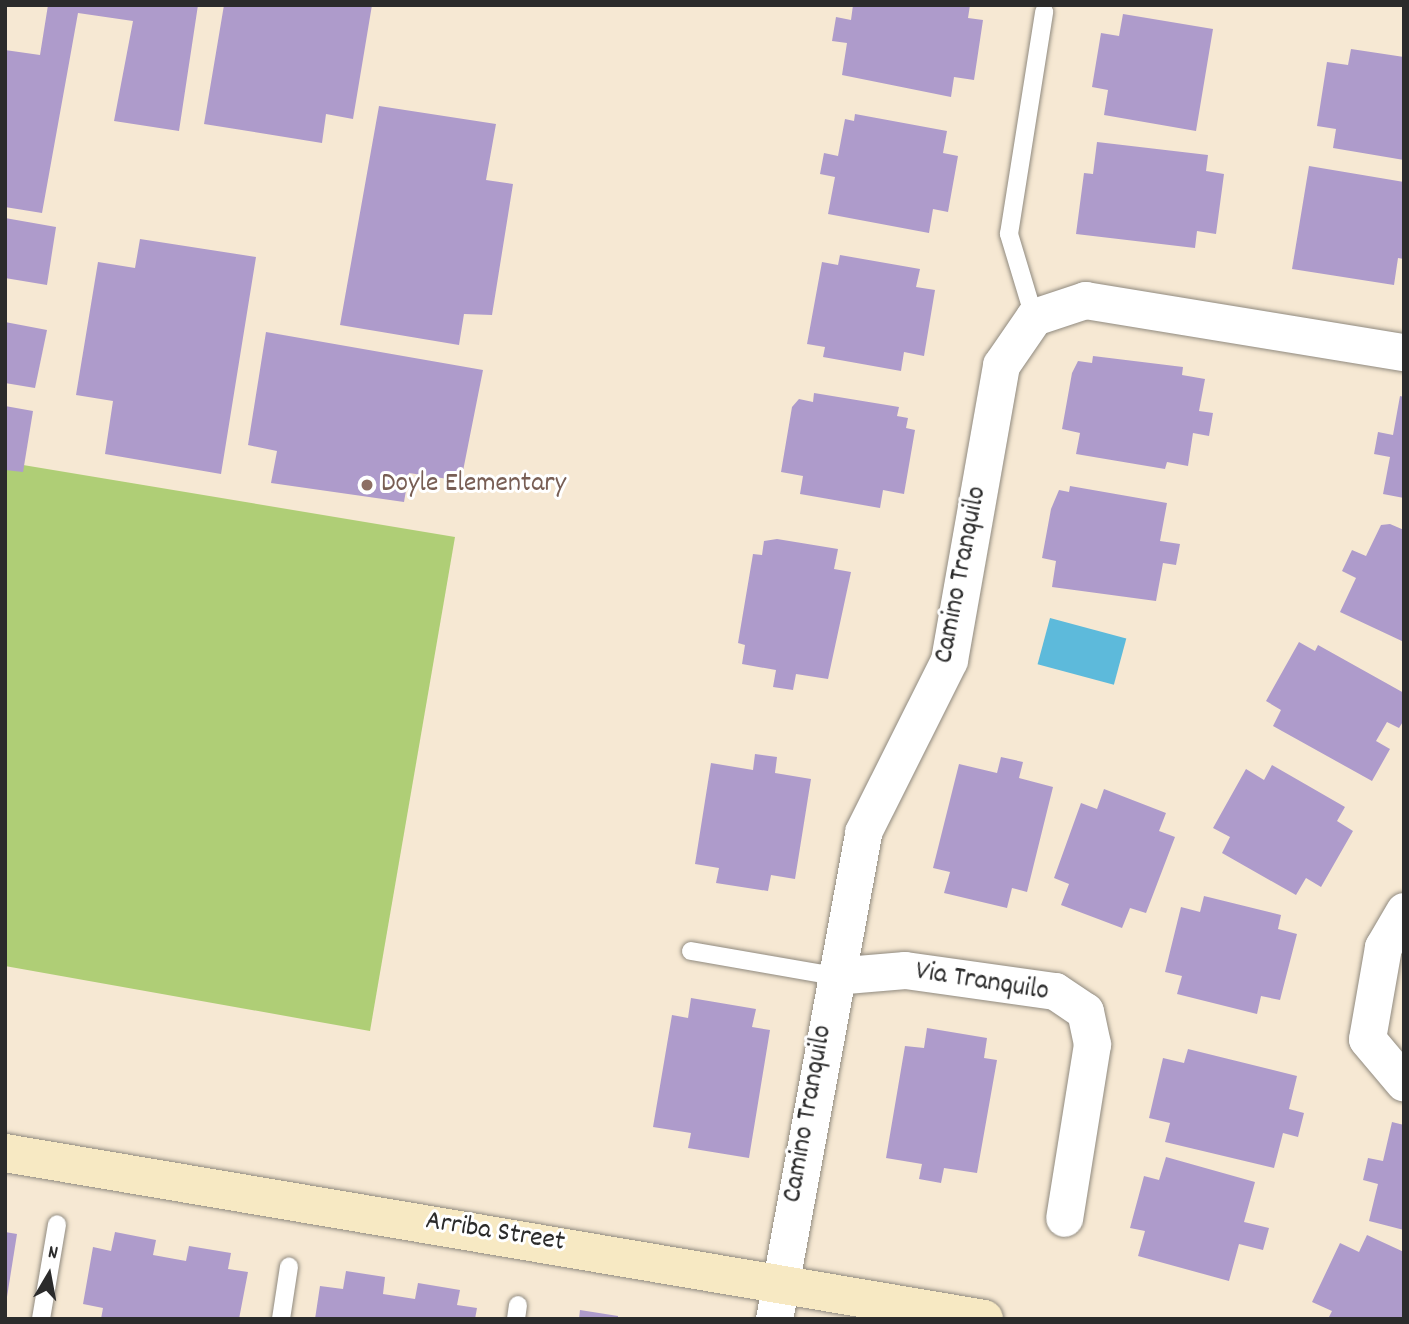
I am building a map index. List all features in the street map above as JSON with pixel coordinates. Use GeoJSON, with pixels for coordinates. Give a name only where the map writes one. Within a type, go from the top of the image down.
{"type":"FeatureCollection","features":[{"type":"Feature","properties":{"kind":"street"},"geometry":{"type":"LineString","coordinates":[[1034,317],[1085,300],[1404,352]]}},
{"type":"Feature","properties":{"kind":"street","name":"Camino Tranquilo"},"geometry":{"type":"LineString","coordinates":[[774,1319],[834,976],[863,832],[949,660],[1001,365],[1034,317]]}},
{"type":"Feature","properties":{"kind":"street"},"geometry":{"type":"LineString","coordinates":[[1404,911],[1383,947],[1367,1039],[1404,1083]]}},
{"type":"Feature","properties":{"kind":"street","name":"Via Tranquilo"},"geometry":{"type":"LineString","coordinates":[[834,976],[905,970],[1055,990],[1085,1012],[1092,1044],[1064,1218]]}},
{"type":"Feature","properties":{"kind":"street","name":"Arriba Street"},"geometry":{"type":"LineString","coordinates":[[5,1153],[780,1280],[984,1319]]}},
{"type":"Feature","properties":{"kind":"lane"},"geometry":{"type":"LineString","coordinates":[[1034,317],[1009,234],[1044,12]]}},
{"type":"Feature","properties":{"kind":"lane"},"geometry":{"type":"LineString","coordinates":[[691,951],[834,976]]}},
{"type":"Feature","properties":{"kind":"lane"},"geometry":{"type":"LineString","coordinates":[[41,1319],[57,1224]]}},
{"type":"Feature","properties":{"kind":"lane"},"geometry":{"type":"LineString","coordinates":[[281,1319],[289,1267]]}},
{"type":"Feature","properties":{"kind":"green space"},"geometry":{"type":"Polygon","coordinates":[[[5,462],[455,537],[370,1031],[5,966],[5,462]]]}},
{"type":"Feature","properties":{"kind":"water"},"geometry":{"type":"Polygon","coordinates":[[[1050,618],[1126,638],[1114,685],[1038,664],[1050,618]]]}},
{"type":"Feature","properties":{"kind":"building"},"geometry":{"type":"Polygon","coordinates":[[[48,5],[198,5],[179,131],[114,121],[133,21],[78,13],[42,213],[5,207],[5,50],[40,55],[48,5]]]}},
{"type":"Feature","properties":{"kind":"building"},"geometry":{"type":"Polygon","coordinates":[[[224,5],[372,5],[353,119],[326,114],[322,143],[204,124],[224,5]]]}},
{"type":"Feature","properties":{"kind":"building"},"geometry":{"type":"Polygon","coordinates":[[[853,5],[970,5],[968,18],[983,20],[974,80],[954,77],[951,97],[842,75],[847,43],[832,41],[836,17],[851,20],[853,5]]]}},
{"type":"Feature","properties":{"kind":"building"},"geometry":{"type":"Polygon","coordinates":[[[1123,14],[1213,29],[1196,131],[1104,115],[1108,90],[1092,87],[1101,33],[1119,36],[1123,14]]]}},
{"type":"Feature","properties":{"kind":"building"},"geometry":{"type":"Polygon","coordinates":[[[1351,49],[1404,57],[1404,160],[1333,148],[1336,129],[1317,126],[1327,62],[1348,65],[1351,49]]]}},
{"type":"Feature","properties":{"kind":"building"},"geometry":{"type":"Polygon","coordinates":[[[379,106],[496,124],[486,180],[513,184],[492,315],[464,314],[459,345],[340,325],[379,106]]]}},
{"type":"Feature","properties":{"kind":"building"},"geometry":{"type":"Polygon","coordinates":[[[855,114],[947,131],[943,153],[958,156],[948,212],[933,209],[929,233],[828,214],[835,177],[820,174],[824,153],[838,156],[845,119],[854,121],[855,114]]]}},
{"type":"Feature","properties":{"kind":"building"},"geometry":{"type":"Polygon","coordinates":[[[1097,142],[1208,155],[1206,171],[1224,174],[1216,234],[1197,231],[1195,248],[1076,234],[1084,173],[1093,174],[1097,142]]]}},
{"type":"Feature","properties":{"kind":"building"},"geometry":{"type":"Polygon","coordinates":[[[1309,166],[1404,182],[1404,259],[1398,258],[1394,285],[1292,269],[1309,166]]]}},
{"type":"Feature","properties":{"kind":"building"},"geometry":{"type":"Polygon","coordinates":[[[5,218],[56,227],[47,285],[5,278],[5,218]]]}},
{"type":"Feature","properties":{"kind":"building"},"geometry":{"type":"Polygon","coordinates":[[[140,239],[256,257],[221,474],[105,454],[113,401],[76,395],[98,262],[135,268],[140,239]]]}},
{"type":"Feature","properties":{"kind":"building"},"geometry":{"type":"Polygon","coordinates":[[[840,255],[920,269],[916,287],[935,290],[924,356],[904,352],[901,371],[823,357],[825,347],[807,344],[822,262],[838,265],[840,255]]]}},
{"type":"Feature","properties":{"kind":"building"},"geometry":{"type":"Polygon","coordinates":[[[5,322],[47,330],[35,388],[5,383],[5,322]]]}},
{"type":"Feature","properties":{"kind":"building"},"geometry":{"type":"Polygon","coordinates":[[[266,332],[483,370],[461,481],[409,473],[404,502],[271,483],[277,451],[248,445],[266,332]]]}},
{"type":"Feature","properties":{"kind":"building"},"geometry":{"type":"Polygon","coordinates":[[[1093,356],[1183,367],[1182,375],[1205,379],[1199,411],[1213,413],[1209,436],[1193,433],[1188,466],[1167,462],[1165,469],[1076,454],[1080,433],[1062,429],[1072,373],[1078,361],[1092,363],[1093,356]]]}},
{"type":"Feature","properties":{"kind":"building"},"geometry":{"type":"Polygon","coordinates":[[[814,393],[899,407],[897,416],[908,418],[906,428],[915,430],[904,494],[883,490],[880,508],[800,494],[803,476],[781,472],[792,407],[799,399],[813,402],[814,393]]]}},
{"type":"Feature","properties":{"kind":"building"},"geometry":{"type":"Polygon","coordinates":[[[1400,396],[1404,397],[1404,498],[1383,494],[1390,457],[1374,454],[1378,432],[1393,435],[1400,396]]]}},
{"type":"Feature","properties":{"kind":"building"},"geometry":{"type":"Polygon","coordinates":[[[5,406],[33,411],[23,472],[5,470],[5,406]]]}},
{"type":"Feature","properties":{"kind":"building"},"geometry":{"type":"Polygon","coordinates":[[[1070,486],[1167,503],[1160,541],[1180,544],[1176,565],[1163,563],[1156,601],[1052,587],[1056,561],[1042,558],[1051,509],[1059,490],[1069,492],[1070,486]]]}},
{"type":"Feature","properties":{"kind":"building"},"geometry":{"type":"Polygon","coordinates":[[[1390,524],[1404,530],[1404,642],[1340,612],[1356,578],[1342,571],[1352,550],[1366,556],[1381,525],[1390,524]]]}},
{"type":"Feature","properties":{"kind":"building"},"geometry":{"type":"Polygon","coordinates":[[[777,539],[838,549],[834,569],[851,572],[828,679],[796,674],[793,690],[773,687],[776,670],[742,664],[745,645],[738,643],[753,554],[762,555],[764,541],[777,539]]]}},
{"type":"Feature","properties":{"kind":"building"},"geometry":{"type":"Polygon","coordinates":[[[1299,642],[1315,651],[1318,645],[1404,693],[1404,720],[1399,728],[1387,722],[1376,741],[1390,749],[1372,781],[1273,726],[1281,710],[1266,701],[1299,642]]]}},
{"type":"Feature","properties":{"kind":"building"},"geometry":{"type":"Polygon","coordinates":[[[755,754],[777,757],[775,773],[811,779],[795,879],[771,875],[768,891],[716,883],[719,868],[695,864],[711,763],[753,770],[755,754]]]}},
{"type":"Feature","properties":{"kind":"building"},"geometry":{"type":"Polygon","coordinates":[[[1001,757],[1023,762],[1019,778],[1053,787],[1027,892],[1012,888],[1007,908],[944,893],[950,872],[933,868],[959,764],[997,773],[1001,757]]]}},
{"type":"Feature","properties":{"kind":"building"},"geometry":{"type":"Polygon","coordinates":[[[1272,765],[1345,807],[1337,821],[1353,831],[1321,887],[1306,878],[1296,895],[1222,853],[1230,837],[1213,828],[1246,769],[1264,780],[1272,765]]]}},
{"type":"Feature","properties":{"kind":"building"},"geometry":{"type":"Polygon","coordinates":[[[1104,789],[1166,813],[1159,831],[1175,837],[1146,913],[1130,908],[1122,928],[1061,905],[1069,884],[1054,878],[1081,803],[1097,809],[1104,789]]]}},
{"type":"Feature","properties":{"kind":"building"},"geometry":{"type":"Polygon","coordinates":[[[1204,896],[1281,915],[1278,929],[1297,934],[1280,1000],[1261,996],[1257,1014],[1177,994],[1182,976],[1165,972],[1181,907],[1200,912],[1204,896]]]}},
{"type":"Feature","properties":{"kind":"building"},"geometry":{"type":"Polygon","coordinates":[[[691,998],[756,1009],[752,1027],[770,1030],[749,1158],[688,1148],[691,1133],[653,1127],[672,1015],[688,1018],[691,998]]]}},
{"type":"Feature","properties":{"kind":"building"},"geometry":{"type":"Polygon","coordinates":[[[927,1028],[987,1038],[984,1058],[997,1060],[977,1173],[944,1168],[941,1183],[919,1179],[922,1164],[886,1158],[905,1046],[924,1048],[927,1028]]]}},
{"type":"Feature","properties":{"kind":"building"},"geometry":{"type":"Polygon","coordinates":[[[1188,1049],[1297,1076],[1289,1109],[1304,1113],[1298,1137],[1283,1133],[1274,1168],[1165,1142],[1170,1123],[1149,1118],[1163,1058],[1184,1063],[1188,1049]]]}},
{"type":"Feature","properties":{"kind":"building"},"geometry":{"type":"Polygon","coordinates":[[[1392,1122],[1404,1125],[1404,1230],[1369,1221],[1378,1184],[1363,1180],[1368,1158],[1383,1161],[1392,1122]]]}},
{"type":"Feature","properties":{"kind":"building"},"geometry":{"type":"Polygon","coordinates":[[[1166,1157],[1255,1182],[1244,1222],[1269,1228],[1263,1250],[1239,1244],[1229,1281],[1138,1256],[1145,1231],[1130,1228],[1144,1176],[1159,1180],[1166,1157]]]}},
{"type":"Feature","properties":{"kind":"building"},"geometry":{"type":"Polygon","coordinates":[[[5,1232],[17,1234],[7,1297],[5,1297],[5,1232]]]}},
{"type":"Feature","properties":{"kind":"building"},"geometry":{"type":"Polygon","coordinates":[[[115,1232],[156,1240],[153,1255],[186,1261],[189,1246],[231,1253],[228,1269],[248,1272],[239,1319],[101,1319],[103,1308],[83,1304],[93,1247],[111,1251],[115,1232]]]}},
{"type":"Feature","properties":{"kind":"building"},"geometry":{"type":"Polygon","coordinates":[[[1367,1235],[1404,1252],[1404,1319],[1328,1319],[1332,1311],[1312,1302],[1340,1243],[1359,1252],[1367,1235]]]}},
{"type":"Feature","properties":{"kind":"building"},"geometry":{"type":"Polygon","coordinates":[[[346,1271],[385,1277],[383,1294],[415,1299],[418,1283],[460,1290],[457,1305],[477,1308],[475,1319],[315,1319],[320,1286],[343,1289],[346,1271]]]}},
{"type":"Feature","properties":{"kind":"building"},"geometry":{"type":"Polygon","coordinates":[[[580,1310],[618,1316],[618,1319],[579,1319],[580,1310]]]}},
{"type":"Feature","properties":{"kind":"place","name":"Doyle Elementary"},"geometry":{"type":"Point","coordinates":[367,485]}}]}
